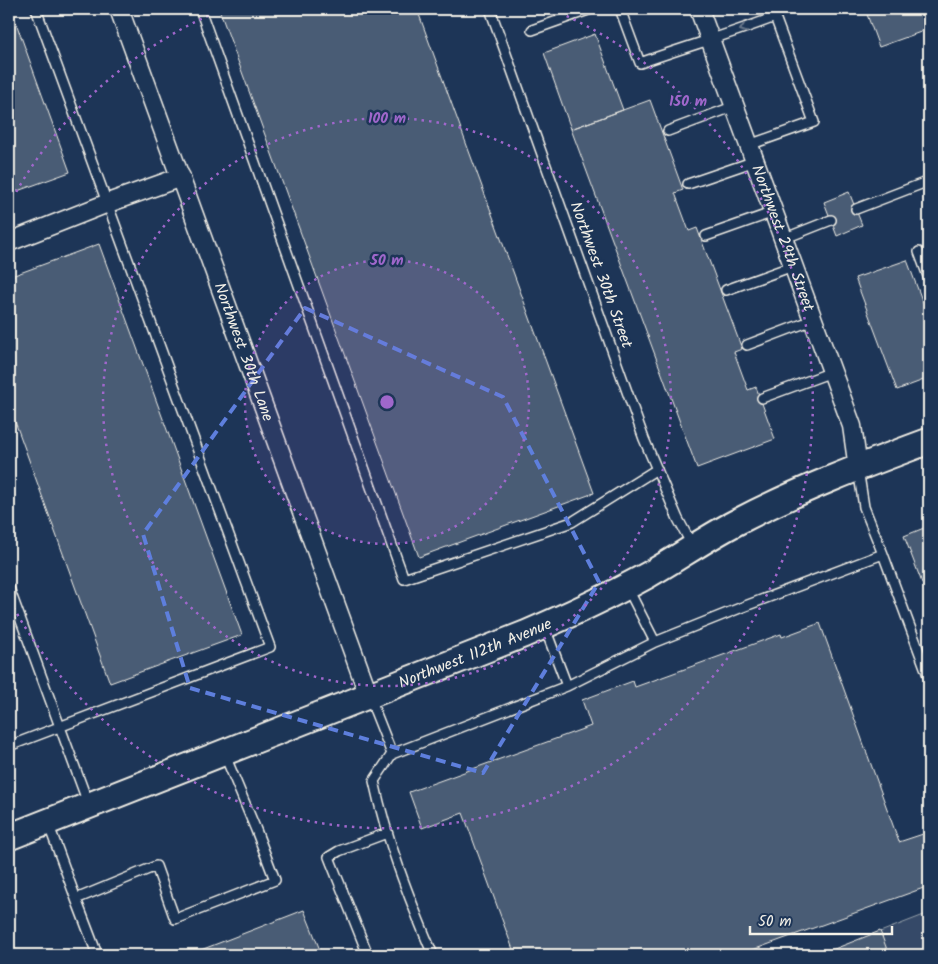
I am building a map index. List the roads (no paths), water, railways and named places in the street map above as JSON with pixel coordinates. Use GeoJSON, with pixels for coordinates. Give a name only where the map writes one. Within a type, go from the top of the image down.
{"type":"FeatureCollection","features":[{"type":"Feature","properties":{"kind":"street","name":"Northwest 30th Lane"},"geometry":{"type":"LineString","coordinates":[[119,9],[369,696]]}},
{"type":"Feature","properties":{"kind":"street","name":"Northwest 29th Street"},"geometry":{"type":"LineString","coordinates":[[699,9],[852,426],[858,468]]}},
{"type":"Feature","properties":{"kind":"street"},"geometry":{"type":"LineString","coordinates":[[9,242],[181,177]]}},
{"type":"Feature","properties":{"kind":"street","name":"Northwest 112th Avenue"},"geometry":{"type":"LineString","coordinates":[[9,837],[544,626],[627,586],[735,523],[769,506],[858,468],[929,441]]}},
{"type":"Feature","properties":{"kind":"lane"},"geometry":{"type":"LineString","coordinates":[[9,746],[270,646],[36,9]]}},
{"type":"Feature","properties":{"kind":"lane"},"geometry":{"type":"LineString","coordinates":[[200,9],[404,579],[572,522],[657,469]]}},
{"type":"Feature","properties":{"kind":"lane","name":"Northwest 30th Street"},"geometry":{"type":"LineString","coordinates":[[490,9],[644,439],[678,519],[694,548]]}},
{"type":"Feature","properties":{"kind":"lane"},"geometry":{"type":"LineString","coordinates":[[532,30],[591,9]]}},
{"type":"Feature","properties":{"kind":"lane"},"geometry":{"type":"LineString","coordinates":[[620,9],[640,63],[742,29],[773,13],[814,122],[688,184]]}},
{"type":"Feature","properties":{"kind":"lane"},"geometry":{"type":"LineString","coordinates":[[668,131],[735,106]]}},
{"type":"Feature","properties":{"kind":"lane"},"geometry":{"type":"LineString","coordinates":[[856,209],[929,181]]}},
{"type":"Feature","properties":{"kind":"lane"},"geometry":{"type":"LineString","coordinates":[[706,236],[774,212]]}},
{"type":"Feature","properties":{"kind":"lane"},"geometry":{"type":"LineString","coordinates":[[784,239],[831,220]]}},
{"type":"Feature","properties":{"kind":"lane"},"geometry":{"type":"LineString","coordinates":[[919,252],[929,279]]}},
{"type":"Feature","properties":{"kind":"lane"},"geometry":{"type":"LineString","coordinates":[[726,290],[794,266]]}},
{"type":"Feature","properties":{"kind":"lane"},"geometry":{"type":"LineString","coordinates":[[747,345],[814,320]]}},
{"type":"Feature","properties":{"kind":"lane"},"geometry":{"type":"LineString","coordinates":[[762,398],[832,372]]}},
{"type":"Feature","properties":{"kind":"lane"},"geometry":{"type":"LineString","coordinates":[[858,468],[864,508],[929,678]]}},
{"type":"Feature","properties":{"kind":"lane"},"geometry":{"type":"LineString","coordinates":[[433,955],[404,886],[387,833],[374,781],[392,754],[567,686],[655,642],[883,554]]}},
{"type":"Feature","properties":{"kind":"lane"},"geometry":{"type":"LineString","coordinates":[[627,586],[655,642]]}},
{"type":"Feature","properties":{"kind":"lane"},"geometry":{"type":"LineString","coordinates":[[9,588],[89,806]]}},
{"type":"Feature","properties":{"kind":"lane"},"geometry":{"type":"LineString","coordinates":[[544,626],[567,686]]}},
{"type":"Feature","properties":{"kind":"lane"},"geometry":{"type":"LineString","coordinates":[[369,696],[392,754]]}},
{"type":"Feature","properties":{"kind":"lane"},"geometry":{"type":"LineString","coordinates":[[76,899],[156,866],[175,919],[275,880],[224,752]]}},
{"type":"Feature","properties":{"kind":"lane"},"geometry":{"type":"LineString","coordinates":[[47,822],[97,954],[94,955]]}},
{"type":"Feature","properties":{"kind":"lane"},"geometry":{"type":"LineString","coordinates":[[368,955],[329,857],[339,850],[387,833]]}}]}
